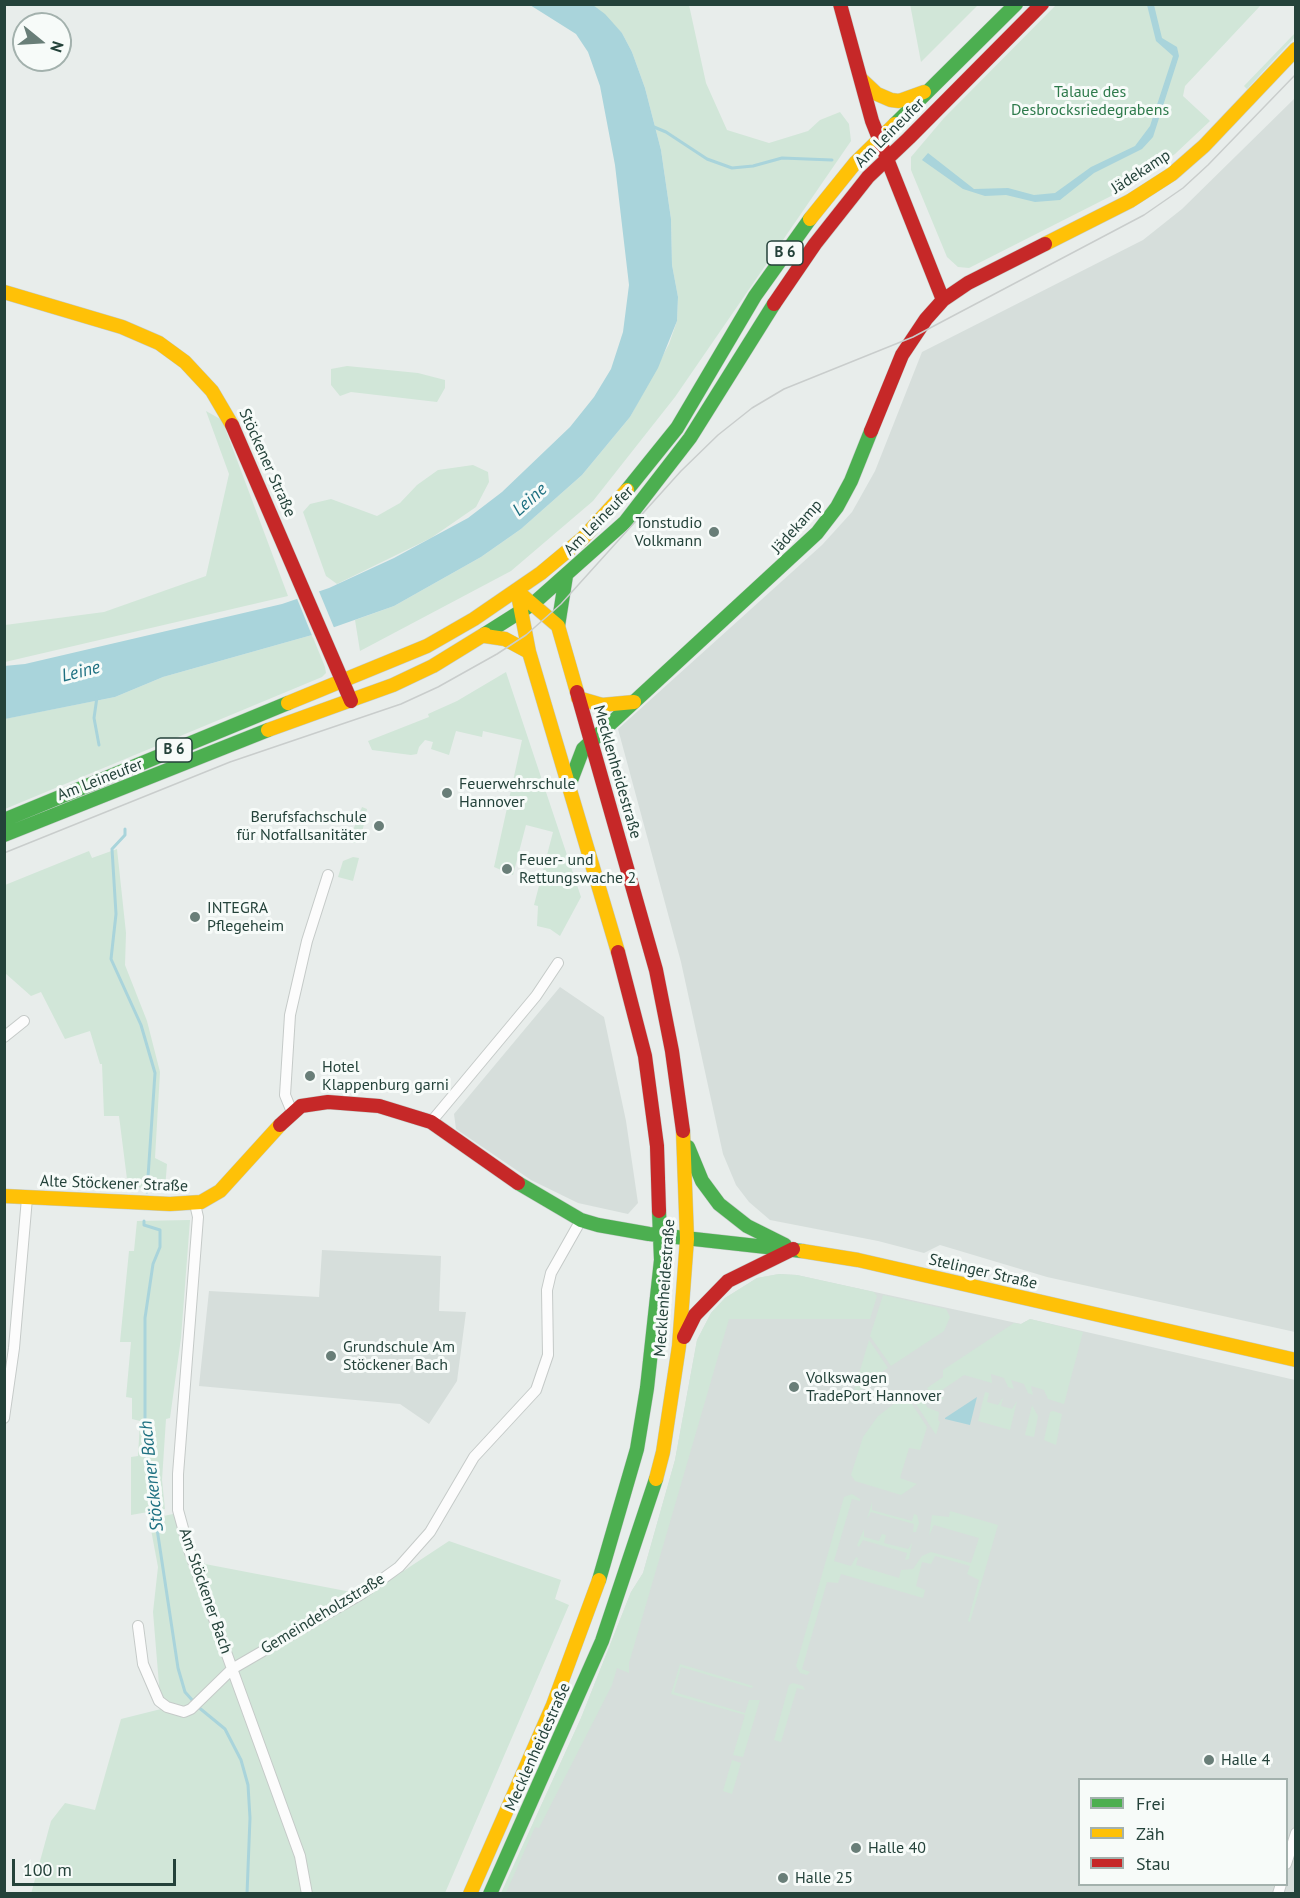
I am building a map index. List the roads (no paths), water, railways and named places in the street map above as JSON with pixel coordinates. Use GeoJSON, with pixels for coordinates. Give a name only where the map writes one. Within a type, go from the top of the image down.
{"type":"FeatureCollection","features":[{"type":"Feature","properties":{"kind":"main road"},"geometry":{"type":"LineString","coordinates":[[840,4],[879,139],[944,300]]}},
{"type":"Feature","properties":{"kind":"main road","name":"Am Leineufer"},"geometry":{"type":"LineString","coordinates":[[4,820],[128,772],[211,734],[344,682],[427,646],[517,591],[583,538],[647,468],[677,428],[755,296],[797,235],[856,162],[1016,4]]}},
{"type":"Feature","properties":{"kind":"main road","name":"Am Leineufer"},"geometry":{"type":"LineString","coordinates":[[4,835],[433,666],[485,636],[534,603],[625,522],[660,480],[690,438],[772,306],[815,244],[856,192],[887,157],[909,138],[1042,4]]}},
{"type":"Feature","properties":{"kind":"main road","name":"Jädekamp"},"geometry":{"type":"LineString","coordinates":[[570,783],[577,758],[591,742],[817,533],[837,507],[851,481],[902,355],[926,319],[944,300],[981,276],[1130,201],[1172,174],[1204,146],[1296,50]]}},
{"type":"Feature","properties":{"kind":"main road"},"geometry":{"type":"LineString","coordinates":[[861,78],[877,94],[891,100],[899,101],[930,90]]}},
{"type":"Feature","properties":{"kind":"main road","name":"Stöckener Straße"},"geometry":{"type":"LineString","coordinates":[[4,292],[122,327],[159,343],[185,362],[212,391],[226,410],[351,700]]}},
{"type":"Feature","properties":{"kind":"main road"},"geometry":{"type":"LineString","coordinates":[[558,626],[566,576]]}},
{"type":"Feature","properties":{"kind":"main road"},"geometry":{"type":"LineString","coordinates":[[517,591],[534,603],[558,626]]}},
{"type":"Feature","properties":{"kind":"main road","name":"Mecklenheidestraße"},"geometry":{"type":"LineString","coordinates":[[470,1893],[583,1629],[622,1505],[637,1449],[655,1332],[660,1236],[657,1146],[645,1056],[602,891],[529,652],[517,591]]}},
{"type":"Feature","properties":{"kind":"main road","name":"Mecklenheidestraße"},"geometry":{"type":"LineString","coordinates":[[490,1893],[578,1700],[626,1575],[663,1452],[680,1346],[687,1239],[684,1138],[672,1051],[656,970],[558,626]]}},
{"type":"Feature","properties":{"kind":"main road"},"geometry":{"type":"LineString","coordinates":[[485,636],[505,639],[529,652]]}},
{"type":"Feature","properties":{"kind":"main road"},"geometry":{"type":"LineString","coordinates":[[578,698],[602,705],[634,702]]}},
{"type":"Feature","properties":{"kind":"main road"},"geometry":{"type":"LineString","coordinates":[[292,1112],[314,1103],[357,1104],[402,1111],[431,1122],[518,1184],[581,1220],[615,1229],[660,1236]]}},
{"type":"Feature","properties":{"kind":"main road","name":"Alte Stöckener Straße"},"geometry":{"type":"LineString","coordinates":[[4,1196],[195,1204],[220,1191],[292,1112]]}},
{"type":"Feature","properties":{"kind":"main road"},"geometry":{"type":"LineString","coordinates":[[684,1138],[702,1181],[719,1204],[747,1226],[793,1249]]}},
{"type":"Feature","properties":{"kind":"main road","name":"Stelinger Straße"},"geometry":{"type":"LineString","coordinates":[[660,1236],[793,1249],[858,1260],[1296,1360]]}},
{"type":"Feature","properties":{"kind":"main road"},"geometry":{"type":"LineString","coordinates":[[680,1346],[695,1315],[728,1281],[793,1249]]}},
{"type":"Feature","properties":{"kind":"street"},"geometry":{"type":"LineString","coordinates":[[292,1112],[285,1095],[290,1015],[307,941],[328,874]]}},
{"type":"Feature","properties":{"kind":"street"},"geometry":{"type":"LineString","coordinates":[[431,1122],[536,996],[558,963]]}},
{"type":"Feature","properties":{"kind":"street"},"geometry":{"type":"LineString","coordinates":[[4,1037],[24,1021]]}},
{"type":"Feature","properties":{"kind":"street"},"geometry":{"type":"LineString","coordinates":[[5,1411],[27,1198]]}},
{"type":"Feature","properties":{"kind":"street","name":"Am Stöckener Bach"},"geometry":{"type":"LineString","coordinates":[[195,1204],[198,1217],[178,1502],[183,1532],[300,1856],[308,1893]]}},
{"type":"Feature","properties":{"kind":"street","name":"Gemeindeholzstraße"},"geometry":{"type":"LineString","coordinates":[[138,1626],[143,1664],[159,1701],[167,1707],[184,1712],[190,1709],[232,1668],[369,1588],[399,1567],[417,1550],[474,1457],[536,1390],[548,1355],[547,1290],[551,1273],[581,1220]]}},
{"type":"Feature","properties":{"kind":"street"},"geometry":{"type":"LineString","coordinates":[[1288,1861],[1296,1833]]}},
{"type":"Feature","properties":{"kind":"water","name":"Leine"},"geometry":{"type":"Polygon","coordinates":[[[530,5],[593,5],[605,14],[622,33],[632,52],[645,88],[661,150],[671,219],[672,265],[678,297],[677,321],[658,368],[630,417],[582,475],[521,529],[481,557],[394,606],[312,635],[163,677],[115,697],[5,719],[4,666],[25,664],[282,604],[329,588],[394,558],[468,518],[502,492],[570,427],[594,397],[611,369],[623,332],[629,285],[615,165],[600,86],[588,52],[576,34],[530,5]]]}},
{"type":"Feature","properties":{"kind":"water"},"geometry":{"type":"Polygon","coordinates":[[[1147,5],[1154,5],[1162,38],[1177,47],[1179,56],[1153,137],[1142,149],[1094,173],[1060,200],[1035,202],[1006,195],[985,196],[963,189],[922,160],[928,153],[974,189],[1008,188],[1034,195],[1055,193],[1091,167],[1135,146],[1150,126],[1173,56],[1156,41],[1147,5]]]}},
{"type":"Feature","properties":{"kind":"water"},"geometry":{"type":"Polygon","coordinates":[[[977,1397],[970,1425],[945,1419],[945,1418],[977,1397]]]}},
{"type":"Feature","properties":{"kind":"waterway"},"geometry":{"type":"LineString","coordinates":[[654,127],[666,132],[707,159],[732,168],[753,166],[782,158],[832,160]]}},
{"type":"Feature","properties":{"kind":"waterway","name":"Stöckener Bach"},"geometry":{"type":"LineString","coordinates":[[97,697],[94,718],[99,745]]}},
{"type":"Feature","properties":{"kind":"waterway","name":"Stöckener Bach"},"geometry":{"type":"LineString","coordinates":[[125,829],[125,835],[112,849],[116,914],[111,959],[141,1025],[155,1073],[147,1192]]}},
{"type":"Feature","properties":{"kind":"waterway","name":"Stöckener Bach"},"geometry":{"type":"LineString","coordinates":[[144,1221],[144,1225],[160,1230],[160,1247],[153,1264],[145,1318],[145,1449],[178,1668],[185,1692],[193,1701]]}},
{"type":"Feature","properties":{"kind":"waterway","name":"Stöckener Bach"},"geometry":{"type":"LineString","coordinates":[[197,1706],[225,1729],[241,1760],[248,1785],[250,1818],[247,1894]]}},
{"type":"Feature","properties":{"kind":"tram line"},"geometry":{"type":"LineString","coordinates":[[4,853],[230,762],[401,704],[438,687],[497,654],[526,635],[561,604],[681,471],[718,435],[752,408],[784,389],[913,337],[1144,215],[1183,188],[1208,165],[1296,74]]}},
{"type":"Feature","properties":{"kind":"place","name":"Tonstudio Volkmann"},"geometry":{"type":"Point","coordinates":[714,532]}},
{"type":"Feature","properties":{"kind":"place","name":"Feuerwehrschule Hannover"},"geometry":{"type":"Point","coordinates":[447,793]}},
{"type":"Feature","properties":{"kind":"place","name":"Berufsfachschule für Notfallsanitäter"},"geometry":{"type":"Point","coordinates":[379,826]}},
{"type":"Feature","properties":{"kind":"place","name":"Feuer- und Rettungswache 2"},"geometry":{"type":"Point","coordinates":[507,869]}},
{"type":"Feature","properties":{"kind":"place","name":"INTEGRA Pflegeheim"},"geometry":{"type":"Point","coordinates":[195,917]}},
{"type":"Feature","properties":{"kind":"place","name":"Hotel Klappenburg garni"},"geometry":{"type":"Point","coordinates":[310,1076]}},
{"type":"Feature","properties":{"kind":"place","name":"Grundschule Am Stöckener Bach"},"geometry":{"type":"Point","coordinates":[331,1356]}},
{"type":"Feature","properties":{"kind":"place","name":"Volkswagen TradePort Hannover"},"geometry":{"type":"Point","coordinates":[794,1387]}},
{"type":"Feature","properties":{"kind":"place","name":"Halle 4"},"geometry":{"type":"Point","coordinates":[1209,1760]}},
{"type":"Feature","properties":{"kind":"place","name":"Halle 40"},"geometry":{"type":"Point","coordinates":[856,1848]}},
{"type":"Feature","properties":{"kind":"place","name":"Halle 25"},"geometry":{"type":"Point","coordinates":[783,1878]}},
{"type":"Feature","properties":{"kind":"park label","name":"Talaue des Desbrocksriedegrabens"},"geometry":{"type":"Point","coordinates":[1090,101]}}]}
